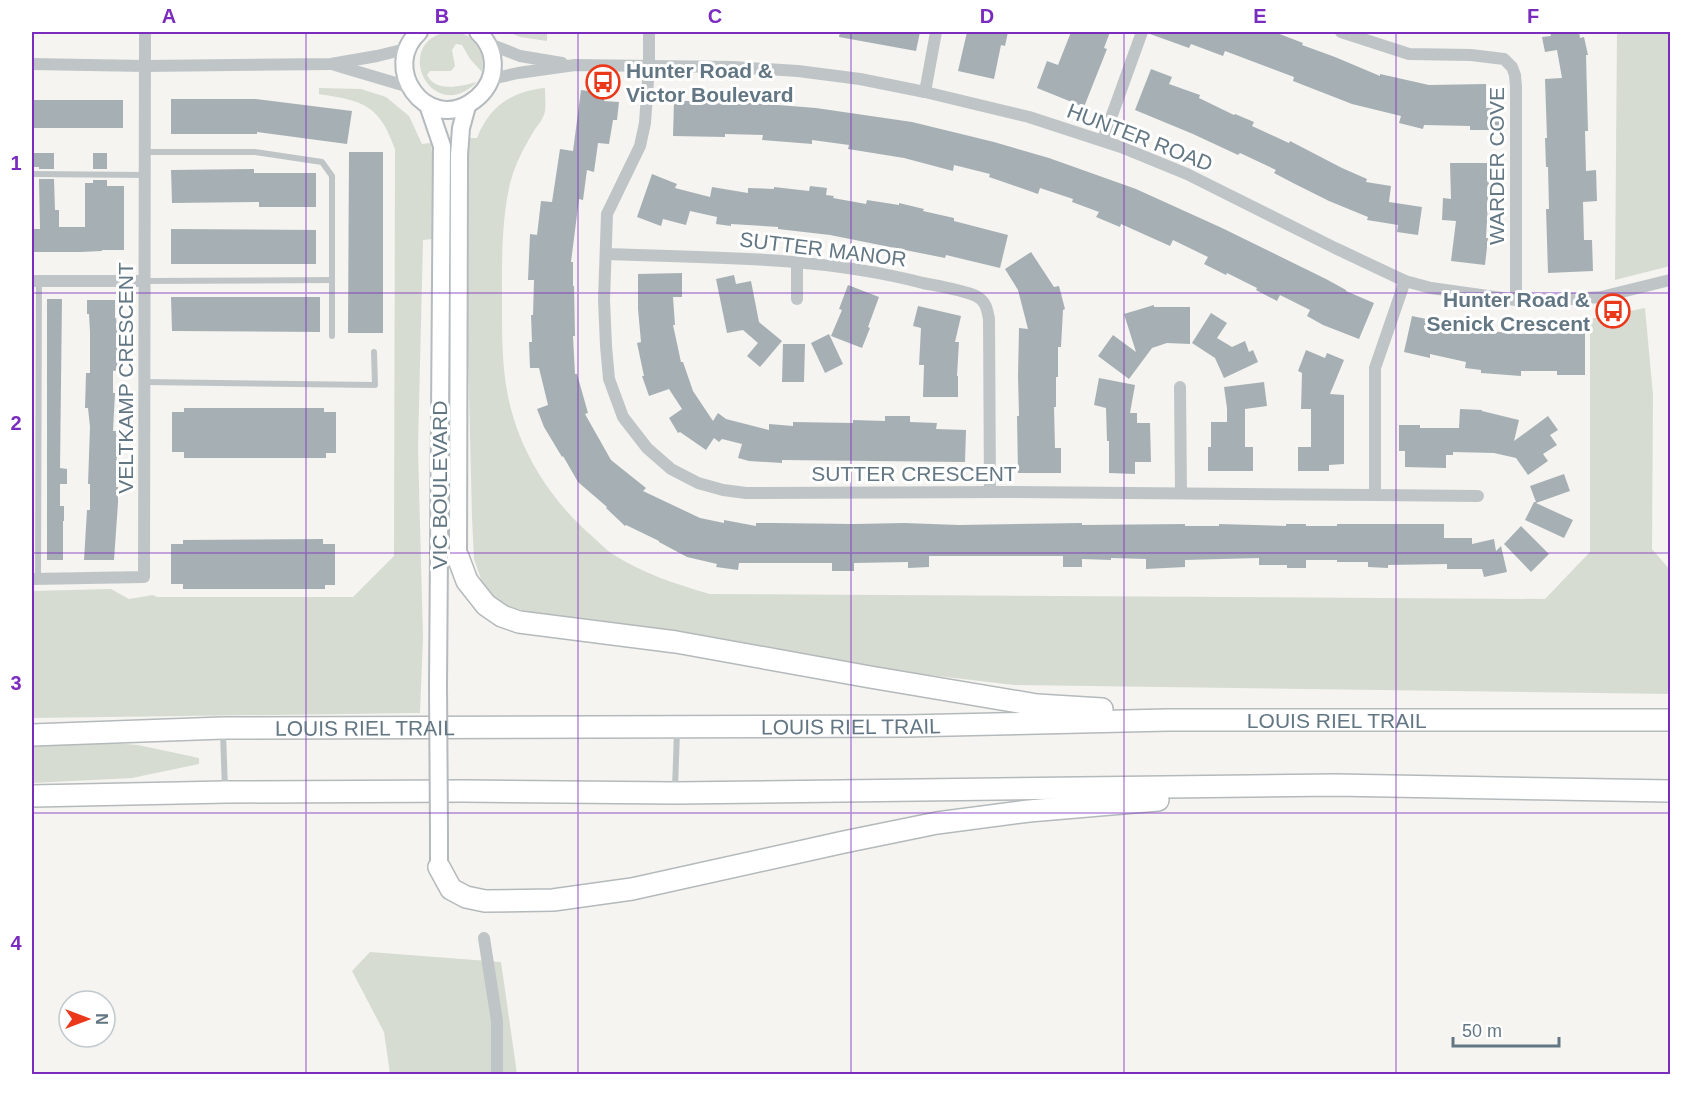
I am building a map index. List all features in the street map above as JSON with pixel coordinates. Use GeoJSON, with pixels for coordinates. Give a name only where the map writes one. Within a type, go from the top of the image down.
{"type":"FeatureCollection","features":[{"type":"Feature","properties":{"kind":"highway"},"geometry":{"type":"LineString","coordinates":[[458,557],[467,581],[486,605],[502,616],[519,622],[676,642],[1037,705],[1140,712],[1168,720]]}},
{"type":"Feature","properties":{"kind":"highway","name":"LOUIS RIEL TRAIL"},"geometry":{"type":"LineString","coordinates":[[32,735],[223,728],[677,728],[1168,720],[1671,720]]}},
{"type":"Feature","properties":{"kind":"highway"},"geometry":{"type":"LineString","coordinates":[[439,867],[451,889],[466,897],[486,901],[553,900],[632,889],[937,824],[1029,811],[1335,785]]}},
{"type":"Feature","properties":{"kind":"highway"},"geometry":{"type":"LineString","coordinates":[[32,796],[226,792],[675,793],[1335,785],[1671,791]]}},
{"type":"Feature","properties":{"kind":"street","name":"VELTKAMP CRESCENT"},"geometry":{"type":"LineString","coordinates":[[35,579],[144,578],[145,32]]}},
{"type":"Feature","properties":{"kind":"street"},"geometry":{"type":"LineString","coordinates":[[419,32],[406,49],[405,75],[409,87],[417,97],[428,105],[441,109],[466,106],[485,90],[491,79],[493,67],[492,55],[483,37]]}},
{"type":"Feature","properties":{"kind":"street","name":"SUTTER CRESCENT"},"geometry":{"type":"LineString","coordinates":[[649,32],[645,123],[640,146],[607,214],[604,300],[606,346],[609,379],[623,417],[646,448],[671,469],[698,483],[746,494],[990,492],[1478,496]]}},
{"type":"Feature","properties":{"kind":"street"},"geometry":{"type":"LineString","coordinates":[[924,92],[936,32]]}},
{"type":"Feature","properties":{"kind":"street"},"geometry":{"type":"LineString","coordinates":[[1103,140],[1142,32]]}},
{"type":"Feature","properties":{"kind":"street","name":"WARDER COVE"},"geometry":{"type":"LineString","coordinates":[[1341,32],[1409,54],[1488,56],[1504,59],[1512,67],[1516,87],[1516,300]]}},
{"type":"Feature","properties":{"kind":"street","name":"HUNTER ROAD"},"geometry":{"type":"LineString","coordinates":[[483,37],[520,56],[575,65],[733,67],[798,71],[860,79],[1029,117],[1103,140],[1187,174],[1405,281],[1431,288],[1516,300],[1558,300],[1600,297],[1671,280]]}},
{"type":"Feature","properties":{"kind":"street"},"geometry":{"type":"LineString","coordinates":[[32,64],[145,66],[331,64],[406,49]]}},
{"type":"Feature","properties":{"kind":"street"},"geometry":{"type":"LineString","coordinates":[[331,64],[409,87]]}},
{"type":"Feature","properties":{"kind":"street","name":"HUNTER ROAD"},"geometry":{"type":"LineString","coordinates":[[491,79],[575,65]]}},
{"type":"Feature","properties":{"kind":"street","name":"VIC BOULEVARD"},"geometry":{"type":"LineString","coordinates":[[428,105],[442,146],[439,867]]}},
{"type":"Feature","properties":{"kind":"street","name":"VIC BOULEVARD"},"geometry":{"type":"LineString","coordinates":[[458,557],[459,155],[461,128],[466,106]]}},
{"type":"Feature","properties":{"kind":"street","name":"SUTTER MANOR"},"geometry":{"type":"LineString","coordinates":[[607,255],[759,258],[856,268],[976,296],[986,304],[989,319],[990,492]]}},
{"type":"Feature","properties":{"kind":"street"},"geometry":{"type":"LineString","coordinates":[[798,262],[798,299]]}},
{"type":"Feature","properties":{"kind":"street"},"geometry":{"type":"LineString","coordinates":[[35,281],[145,281]]}},
{"type":"Feature","properties":{"kind":"street"},"geometry":{"type":"LineString","coordinates":[[1375,495],[1375,368],[1405,281]]}},
{"type":"Feature","properties":{"kind":"street"},"geometry":{"type":"LineString","coordinates":[[1180,387],[1181,493]]}},
{"type":"Feature","properties":{"kind":"street"},"geometry":{"type":"LineString","coordinates":[[484,938],[497,1021],[497,1074]]}},
{"type":"Feature","properties":{"kind":"lane"},"geometry":{"type":"LineString","coordinates":[[145,152],[255,152],[322,162],[332,176],[332,336]]}},
{"type":"Feature","properties":{"kind":"lane"},"geometry":{"type":"LineString","coordinates":[[32,174],[145,175]]}},
{"type":"Feature","properties":{"kind":"lane"},"geometry":{"type":"LineString","coordinates":[[145,281],[332,280]]}},
{"type":"Feature","properties":{"kind":"lane"},"geometry":{"type":"LineString","coordinates":[[35,281],[35,579]]}},
{"type":"Feature","properties":{"kind":"lane"},"geometry":{"type":"LineString","coordinates":[[145,382],[375,385],[374,352]]}},
{"type":"Feature","properties":{"kind":"lane"},"geometry":{"type":"LineString","coordinates":[[223,728],[226,792]]}},
{"type":"Feature","properties":{"kind":"lane"},"geometry":{"type":"LineString","coordinates":[[675,793],[677,728]]}},
{"type":"Feature","properties":{"kind":"shaded area"},"geometry":{"type":"Polygon","coordinates":[[[447,32],[464,34],[476,42],[480,48],[483,63],[482,72],[470,59],[462,45],[456,44],[452,50],[455,66],[451,71],[430,71],[427,75],[436,84],[449,87],[477,82],[460,93],[445,95],[433,89],[424,78],[420,65],[422,51],[430,39],[447,32]]]}},
{"type":"Feature","properties":{"kind":"shaded area"},"geometry":{"type":"Polygon","coordinates":[[[509,32],[547,32],[547,41],[520,37],[509,32]]]}},
{"type":"Feature","properties":{"kind":"shaded area"},"geometry":{"type":"Polygon","coordinates":[[[1617,32],[1670,32],[1670,266],[1615,280],[1617,32]]]}},
{"type":"Feature","properties":{"kind":"shaded area"},"geometry":{"type":"Polygon","coordinates":[[[319,88],[361,89],[386,97],[409,116],[422,144],[431,143],[433,161],[432,239],[423,240],[418,448],[423,638],[420,713],[32,718],[32,591],[111,589],[129,599],[153,595],[157,597],[353,597],[394,556],[395,149],[383,122],[368,107],[347,99],[319,94],[319,88]]]}},
{"type":"Feature","properties":{"kind":"shaded area"},"geometry":{"type":"Polygon","coordinates":[[[545,88],[542,120],[518,160],[506,203],[503,232],[502,340],[508,396],[520,436],[539,474],[551,491],[578,523],[608,551],[637,568],[710,594],[1545,599],[1590,552],[1590,319],[1645,308],[1653,395],[1652,549],[1670,570],[1670,694],[1014,685],[852,666],[713,639],[590,619],[529,612],[504,605],[484,588],[474,559],[463,142],[469,138],[477,138],[488,118],[503,102],[522,93],[545,88]]]}},
{"type":"Feature","properties":{"kind":"shaded area"},"geometry":{"type":"Polygon","coordinates":[[[71,740],[138,745],[199,758],[199,764],[132,778],[32,783],[32,743],[71,740]]]}},
{"type":"Feature","properties":{"kind":"shaded area"},"geometry":{"type":"Polygon","coordinates":[[[370,952],[501,962],[517,1074],[390,1074],[384,1032],[352,971],[370,952]]]}},
{"type":"Feature","properties":{"kind":"building"},"geometry":{"type":"Polygon","coordinates":[[[840,32],[920,32],[916,51],[839,37],[840,32]]]}},
{"type":"Feature","properties":{"kind":"building"},"geometry":{"type":"Polygon","coordinates":[[[967,32],[1008,32],[1005,46],[1001,45],[994,79],[958,71],[967,32]]]}},
{"type":"Feature","properties":{"kind":"building"},"geometry":{"type":"Polygon","coordinates":[[[1071,32],[1110,32],[1104,48],[1107,49],[1084,107],[1037,88],[1047,61],[1058,65],[1071,32]]]}},
{"type":"Feature","properties":{"kind":"building"},"geometry":{"type":"Polygon","coordinates":[[[1150,32],[1277,32],[1303,43],[1302,45],[1380,76],[1380,74],[1429,85],[1486,84],[1486,108],[1499,108],[1499,130],[1470,130],[1470,126],[1424,125],[1423,129],[1399,123],[1401,116],[1352,104],[1293,81],[1294,77],[1225,51],[1223,56],[1191,44],[1189,48],[1150,34],[1150,32]]]}},
{"type":"Feature","properties":{"kind":"building"},"geometry":{"type":"Polygon","coordinates":[[[1550,32],[1579,32],[1580,38],[1584,37],[1588,55],[1586,55],[1588,131],[1585,131],[1586,171],[1596,170],[1597,201],[1583,202],[1584,240],[1592,240],[1593,271],[1548,273],[1546,209],[1549,209],[1545,138],[1547,138],[1545,79],[1562,78],[1557,50],[1545,52],[1542,37],[1551,36],[1550,32]]]}},
{"type":"Feature","properties":{"kind":"building"},"geometry":{"type":"Polygon","coordinates":[[[1151,69],[1172,77],[1169,84],[1200,95],[1199,98],[1254,122],[1252,126],[1289,143],[1290,141],[1367,179],[1366,182],[1391,186],[1389,202],[1422,207],[1418,235],[1397,232],[1398,225],[1367,220],[1368,217],[1329,201],[1274,173],[1276,170],[1135,110],[1151,69]]]}},
{"type":"Feature","properties":{"kind":"building"},"geometry":{"type":"Polygon","coordinates":[[[581,90],[605,93],[604,101],[619,102],[617,120],[613,120],[609,144],[598,143],[594,172],[587,170],[583,200],[579,199],[571,262],[573,262],[574,286],[575,374],[577,374],[588,413],[585,414],[611,460],[646,488],[643,491],[700,518],[756,526],[756,523],[959,525],[1082,523],[1082,525],[1185,524],[1185,526],[1444,524],[1444,538],[1472,538],[1472,544],[1494,539],[1496,551],[1501,546],[1507,572],[1484,577],[1482,569],[1447,569],[1447,564],[1388,565],[1388,568],[1368,567],[1368,562],[1337,562],[1337,560],[1306,560],[1306,568],[1287,568],[1287,565],[1259,565],[1259,558],[1185,560],[1185,567],[1146,569],[1146,559],[1082,559],[1082,567],[1063,567],[1063,556],[929,556],[929,567],[908,568],[908,562],[854,563],[854,571],[832,571],[832,563],[739,563],[738,570],[716,567],[717,564],[687,557],[625,526],[578,482],[562,457],[544,427],[537,409],[548,405],[539,368],[530,368],[529,342],[532,342],[531,315],[533,315],[534,280],[528,280],[530,234],[537,235],[541,201],[552,202],[560,149],[573,151],[581,90]]]}},
{"type":"Feature","properties":{"kind":"building"},"geometry":{"type":"Polygon","coordinates":[[[171,99],[256,99],[352,111],[347,144],[257,132],[257,134],[171,134],[171,99]]]}},
{"type":"Feature","properties":{"kind":"building"},"geometry":{"type":"Polygon","coordinates":[[[32,100],[123,100],[123,128],[32,128],[32,100]]]}},
{"type":"Feature","properties":{"kind":"building"},"geometry":{"type":"Polygon","coordinates":[[[674,101],[727,101],[816,108],[912,122],[994,142],[1049,158],[1136,189],[1222,228],[1374,303],[1359,339],[1323,325],[1307,316],[1310,310],[1280,295],[1277,301],[1256,290],[1257,288],[1204,264],[1208,257],[1173,240],[1170,246],[1121,224],[1120,227],[1096,217],[1099,212],[1072,202],[1073,199],[1040,188],[1038,194],[989,177],[990,174],[954,165],[953,171],[904,158],[848,149],[849,145],[812,140],[812,144],[762,140],[763,135],[673,136],[674,101]]]}},
{"type":"Feature","properties":{"kind":"building"},"geometry":{"type":"Polygon","coordinates":[[[349,152],[383,152],[383,333],[348,333],[349,152]]]}},
{"type":"Feature","properties":{"kind":"building"},"geometry":{"type":"Polygon","coordinates":[[[32,153],[54,153],[54,169],[32,167],[32,153]]]}},
{"type":"Feature","properties":{"kind":"building"},"geometry":{"type":"Polygon","coordinates":[[[93,153],[107,153],[107,169],[93,169],[93,153]]]}},
{"type":"Feature","properties":{"kind":"building"},"geometry":{"type":"Polygon","coordinates":[[[1450,163],[1489,163],[1486,238],[1488,238],[1485,265],[1451,261],[1456,221],[1442,220],[1443,198],[1451,199],[1450,163]]]}},
{"type":"Feature","properties":{"kind":"building"},"geometry":{"type":"Polygon","coordinates":[[[254,169],[254,173],[316,173],[316,207],[259,207],[259,202],[172,203],[171,170],[254,169]]]}},
{"type":"Feature","properties":{"kind":"building"},"geometry":{"type":"Polygon","coordinates":[[[652,174],[677,184],[675,188],[710,197],[712,187],[748,193],[748,188],[774,189],[774,187],[809,191],[810,186],[827,188],[826,195],[834,196],[833,198],[866,204],[867,200],[899,205],[899,203],[1008,235],[1000,268],[946,255],[945,258],[830,235],[778,229],[778,227],[716,224],[717,217],[690,211],[686,225],[663,219],[661,226],[637,217],[652,174]]]}},
{"type":"Feature","properties":{"kind":"building"},"geometry":{"type":"Polygon","coordinates":[[[39,179],[54,179],[55,210],[59,210],[59,227],[85,227],[85,183],[93,183],[93,180],[107,180],[107,186],[124,186],[124,250],[32,252],[32,229],[40,229],[39,179]]]}},
{"type":"Feature","properties":{"kind":"building"},"geometry":{"type":"Polygon","coordinates":[[[171,229],[316,230],[316,264],[171,264],[171,229]]]}},
{"type":"Feature","properties":{"kind":"building"},"geometry":{"type":"Polygon","coordinates":[[[1031,252],[1054,287],[1059,286],[1065,309],[1063,310],[1061,347],[1058,347],[1056,407],[1054,407],[1055,448],[1061,448],[1061,473],[1018,473],[1019,328],[1028,329],[1018,290],[1005,269],[1031,252]]]}},
{"type":"Feature","properties":{"kind":"building"},"geometry":{"type":"Polygon","coordinates":[[[682,273],[682,297],[673,297],[675,325],[673,325],[681,362],[683,362],[693,391],[713,421],[718,413],[726,419],[769,430],[769,424],[793,426],[793,422],[853,423],[853,420],[885,421],[885,416],[910,416],[910,422],[937,423],[936,429],[966,430],[965,462],[782,460],[782,463],[749,461],[738,458],[742,444],[722,439],[719,442],[714,438],[706,450],[680,432],[678,433],[669,418],[682,409],[669,389],[649,396],[642,376],[644,376],[637,343],[641,342],[638,274],[682,273]]]}},
{"type":"Feature","properties":{"kind":"building"},"geometry":{"type":"Polygon","coordinates":[[[734,275],[736,284],[751,281],[759,322],[782,341],[760,367],[747,356],[758,343],[743,330],[727,333],[716,279],[734,275]]]}},
{"type":"Feature","properties":{"kind":"building"},"geometry":{"type":"Polygon","coordinates":[[[848,285],[879,297],[862,348],[831,336],[842,310],[839,309],[848,285]]]}},
{"type":"Feature","properties":{"kind":"building"},"geometry":{"type":"Polygon","coordinates":[[[171,297],[320,297],[320,332],[172,331],[171,297]]]}},
{"type":"Feature","properties":{"kind":"building"},"geometry":{"type":"Polygon","coordinates":[[[47,299],[62,299],[60,468],[67,469],[67,484],[60,484],[60,506],[64,506],[63,560],[47,560],[47,299]]]}},
{"type":"Feature","properties":{"kind":"building"},"geometry":{"type":"Polygon","coordinates":[[[87,300],[115,300],[118,370],[113,371],[113,393],[115,393],[113,431],[116,431],[118,503],[114,560],[84,560],[87,510],[90,510],[90,484],[88,484],[90,427],[88,408],[85,408],[86,373],[90,373],[87,300]]]}},
{"type":"Feature","properties":{"kind":"building"},"geometry":{"type":"Polygon","coordinates":[[[1154,305],[1154,307],[1190,307],[1190,344],[1167,343],[1152,348],[1129,379],[1098,356],[1113,335],[1136,352],[1124,314],[1154,305]]]}},
{"type":"Feature","properties":{"kind":"building"},"geometry":{"type":"Polygon","coordinates":[[[918,306],[961,316],[955,342],[959,342],[958,397],[923,397],[924,365],[919,365],[921,328],[913,326],[918,306]]]}},
{"type":"Feature","properties":{"kind":"building"},"geometry":{"type":"Polygon","coordinates":[[[1211,313],[1227,323],[1217,338],[1232,347],[1245,341],[1249,352],[1253,350],[1258,362],[1224,378],[1215,358],[1192,343],[1211,313]]]}},
{"type":"Feature","properties":{"kind":"building"},"geometry":{"type":"Polygon","coordinates":[[[1412,316],[1474,329],[1517,334],[1585,333],[1585,375],[1557,375],[1557,371],[1521,371],[1521,376],[1481,373],[1481,370],[1465,368],[1466,362],[1430,354],[1430,358],[1404,352],[1412,316]]]}},
{"type":"Feature","properties":{"kind":"building"},"geometry":{"type":"Polygon","coordinates":[[[829,334],[843,364],[825,373],[811,343],[829,334]]]}},
{"type":"Feature","properties":{"kind":"building"},"geometry":{"type":"Polygon","coordinates":[[[783,344],[805,344],[804,382],[782,382],[783,344]]]}},
{"type":"Feature","properties":{"kind":"building"},"geometry":{"type":"Polygon","coordinates":[[[1306,350],[1325,358],[1327,353],[1344,360],[1330,394],[1344,395],[1344,464],[1329,465],[1329,471],[1298,471],[1298,447],[1311,447],[1311,409],[1301,409],[1302,373],[1298,371],[1306,350]]]}},
{"type":"Feature","properties":{"kind":"building"},"geometry":{"type":"Polygon","coordinates":[[[1099,378],[1135,385],[1130,413],[1137,413],[1137,423],[1150,423],[1151,462],[1135,462],[1135,474],[1109,473],[1106,408],[1094,405],[1099,378]]]}},
{"type":"Feature","properties":{"kind":"building"},"geometry":{"type":"Polygon","coordinates":[[[1264,382],[1267,406],[1245,409],[1245,447],[1253,447],[1253,471],[1208,471],[1211,422],[1227,422],[1224,387],[1264,382]]]}},
{"type":"Feature","properties":{"kind":"building"},"geometry":{"type":"Polygon","coordinates":[[[184,408],[324,408],[324,412],[336,412],[336,453],[326,453],[326,458],[184,458],[184,452],[172,452],[172,412],[184,412],[184,408]]]}},
{"type":"Feature","properties":{"kind":"building"},"geometry":{"type":"Polygon","coordinates":[[[1460,409],[1482,410],[1519,420],[1514,441],[1548,416],[1558,430],[1550,435],[1557,445],[1543,454],[1548,461],[1528,475],[1516,458],[1494,453],[1453,452],[1453,455],[1446,455],[1446,468],[1405,467],[1405,451],[1399,451],[1399,425],[1420,425],[1420,428],[1459,428],[1460,409]]]}},
{"type":"Feature","properties":{"kind":"building"},"geometry":{"type":"Polygon","coordinates":[[[1564,474],[1570,491],[1536,503],[1573,520],[1564,538],[1525,520],[1536,502],[1530,486],[1564,474]]]}},
{"type":"Feature","properties":{"kind":"building"},"geometry":{"type":"Polygon","coordinates":[[[1521,526],[1549,554],[1531,572],[1504,544],[1521,526]]]}},
{"type":"Feature","properties":{"kind":"building"},"geometry":{"type":"Polygon","coordinates":[[[323,539],[323,544],[335,544],[335,585],[325,585],[325,589],[183,589],[183,584],[171,584],[171,544],[183,544],[183,540],[323,539]]]}},
{"type":"Feature","properties":{"kind":"place","name":"Hunter Road & Victor Boulevard"},"geometry":{"type":"Point","coordinates":[603,82]}},
{"type":"Feature","properties":{"kind":"place","name":"Hunter Road & Senick Crescent"},"geometry":{"type":"Point","coordinates":[1613,311]}}]}
